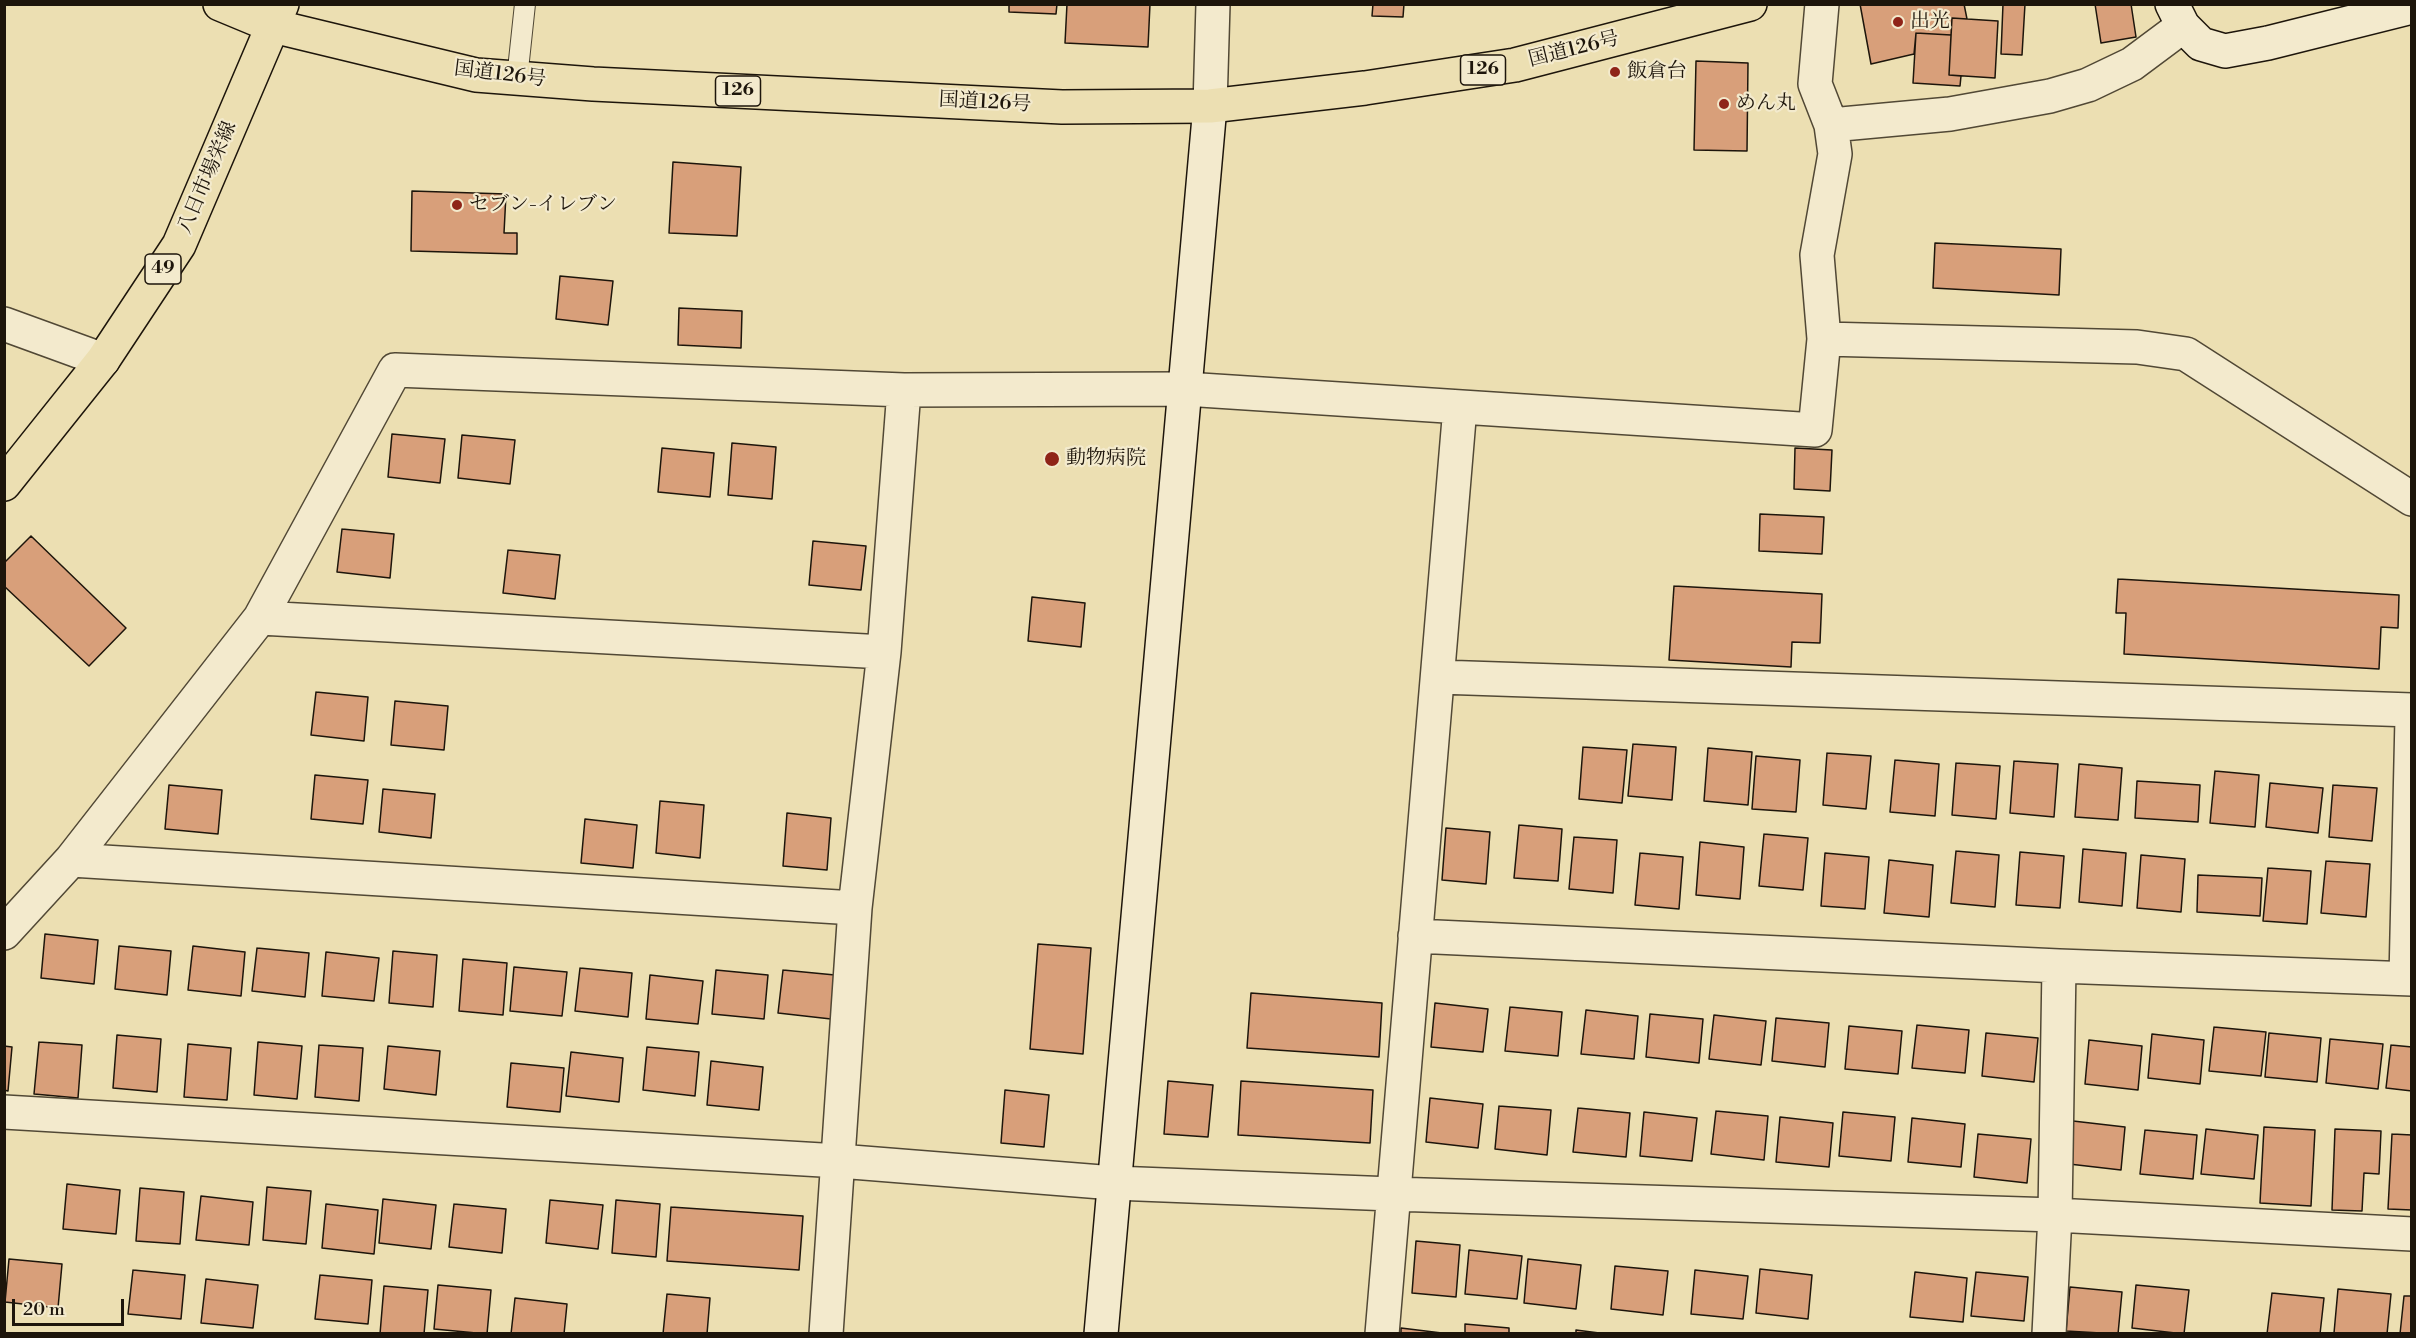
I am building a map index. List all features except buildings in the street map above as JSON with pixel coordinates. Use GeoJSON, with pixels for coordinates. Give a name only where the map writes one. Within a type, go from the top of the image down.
{"type":"FeatureCollection","features":[{"type":"Feature","properties":{"kind":"main road","name":"国道126号"},"geometry":{"type":"LineString","coordinates":[[220,4],[277,15],[465,73],[517,79],[1062,107],[1210,106],[1365,88],[1515,65],[1750,4]]}},
{"type":"Feature","properties":{"kind":"main road","name":"八日市場栄線"},"geometry":{"type":"LineString","coordinates":[[4,484],[103,360],[179,245],[277,15]]}},
{"type":"Feature","properties":{"kind":"street"},"geometry":{"type":"LineString","coordinates":[[1101,1334],[1210,106],[1214,4]]}},
{"type":"Feature","properties":{"kind":"street"},"geometry":{"type":"LineString","coordinates":[[4,933],[71,860],[260,618],[394,370],[904,390],[1185,389],[1815,430],[1824,339],[1817,255],[1835,154],[1831,125],[1815,84],[1822,4]]}},
{"type":"Feature","properties":{"kind":"street"},"geometry":{"type":"LineString","coordinates":[[1831,125],[1950,114],[2050,96],[2088,85],[2132,64],[2177,15],[2201,44],[2225,51],[2268,43],[2412,7]]}},
{"type":"Feature","properties":{"kind":"street"},"geometry":{"type":"LineString","coordinates":[[4,324],[103,360]]}},
{"type":"Feature","properties":{"kind":"street"},"geometry":{"type":"LineString","coordinates":[[1824,339],[2138,347],[2186,354],[2412,499]]}},
{"type":"Feature","properties":{"kind":"street"},"geometry":{"type":"LineString","coordinates":[[826,1334],[855,908],[884,652],[904,390]]}},
{"type":"Feature","properties":{"kind":"street"},"geometry":{"type":"LineString","coordinates":[[1382,1334],[1460,407]]}},
{"type":"Feature","properties":{"kind":"street"},"geometry":{"type":"LineString","coordinates":[[260,618],[884,652]]}},
{"type":"Feature","properties":{"kind":"street"},"geometry":{"type":"LineString","coordinates":[[1439,677],[2412,710]]}},
{"type":"Feature","properties":{"kind":"street"},"geometry":{"type":"LineString","coordinates":[[1415,936],[2059,966],[2409,978],[2412,718]]}},
{"type":"Feature","properties":{"kind":"street"},"geometry":{"type":"LineString","coordinates":[[71,860],[855,908]]}},
{"type":"Feature","properties":{"kind":"street"},"geometry":{"type":"LineString","coordinates":[[2049,1334],[2055,1215],[2059,966]]}},
{"type":"Feature","properties":{"kind":"street"},"geometry":{"type":"LineString","coordinates":[[4,1112],[839,1161],[1114,1183],[2055,1215],[2412,1234]]}},
{"type":"Feature","properties":{"kind":"lane"},"geometry":{"type":"LineString","coordinates":[[517,79],[525,4]]}},
{"type":"Feature","properties":{"kind":"place","name":"出光"},"geometry":{"type":"Point","coordinates":[1898,22]}},
{"type":"Feature","properties":{"kind":"place","name":"飯倉台"},"geometry":{"type":"Point","coordinates":[1615,72]}},
{"type":"Feature","properties":{"kind":"place","name":"めん丸"},"geometry":{"type":"Point","coordinates":[1724,104]}},
{"type":"Feature","properties":{"kind":"place","name":"セブン-イレブン"},"geometry":{"type":"Point","coordinates":[457,205]}},
{"type":"Feature","properties":{"kind":"place","name":"動物病院"},"geometry":{"type":"Point","coordinates":[1052,459]}}]}
